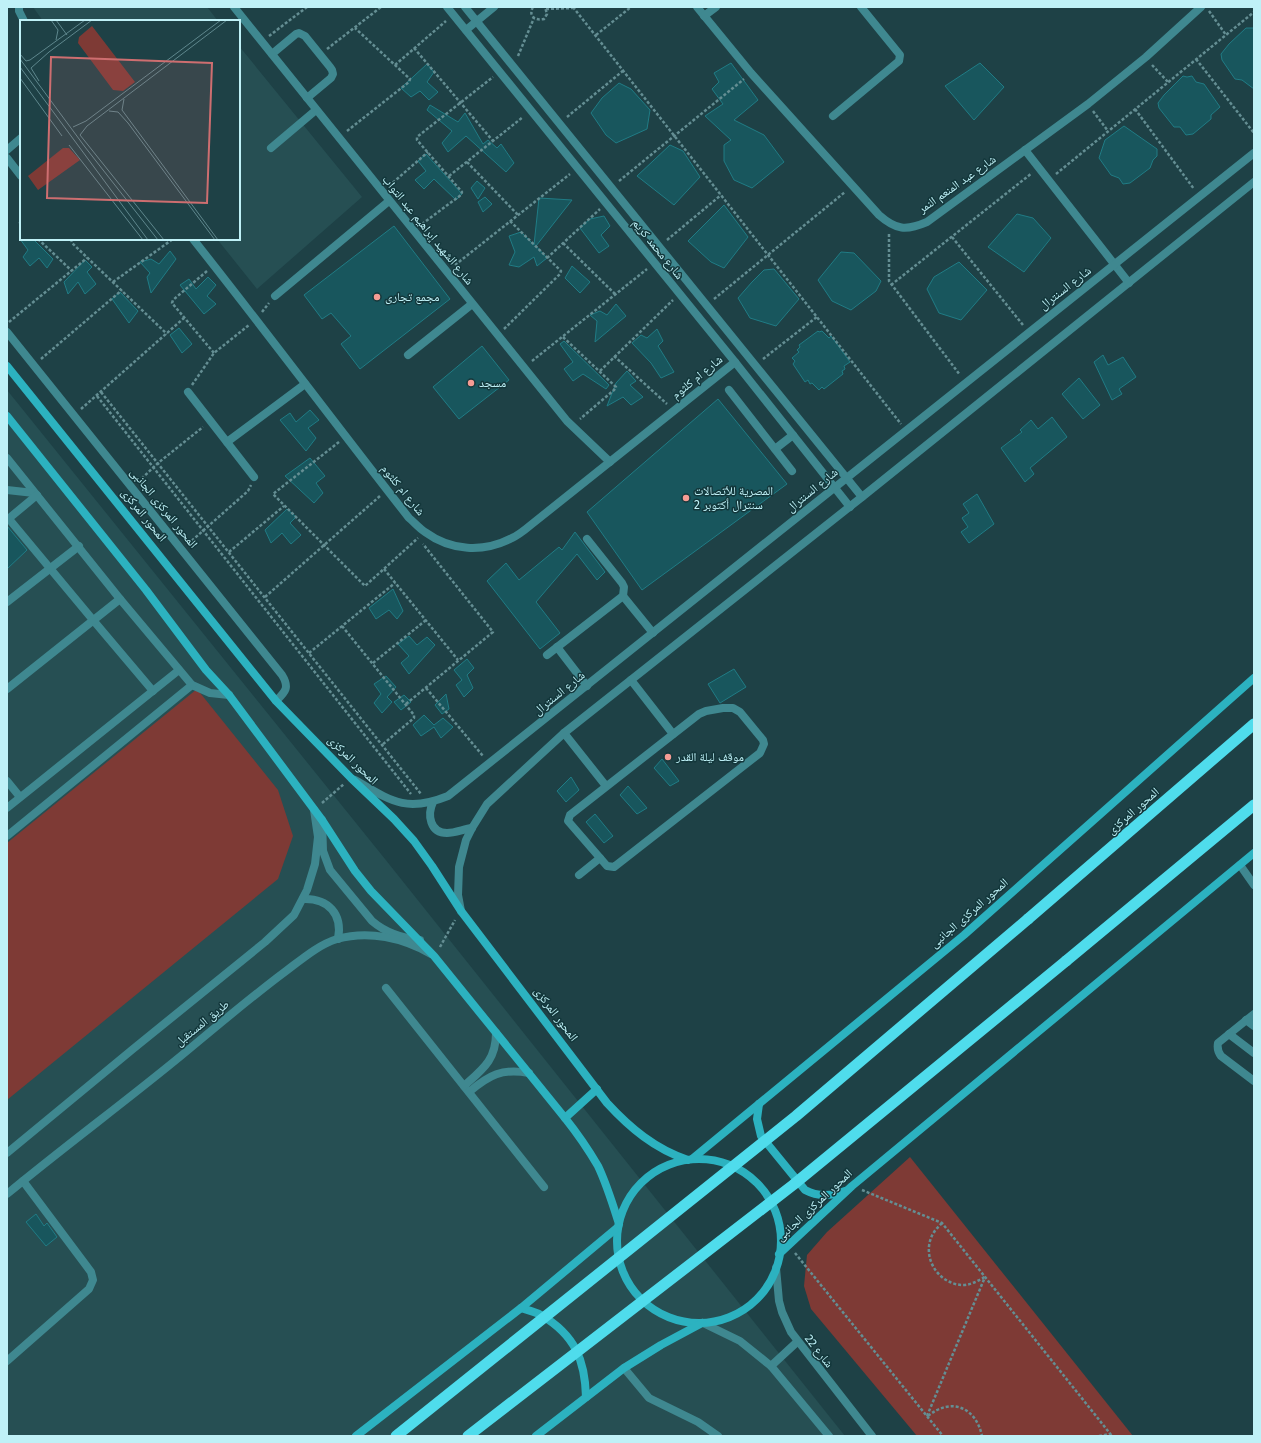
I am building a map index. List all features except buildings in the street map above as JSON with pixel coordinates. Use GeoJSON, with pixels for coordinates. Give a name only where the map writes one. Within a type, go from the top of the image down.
{"type":"FeatureCollection","features":[{"type":"Feature","properties":{"kind":"highway","name":"المحور المركزى"},"geometry":{"type":"LineString","coordinates":[[396,1436],[796,1116],[1254,724]]}},
{"type":"Feature","properties":{"kind":"highway"},"geometry":{"type":"LineString","coordinates":[[468,1436],[792,1185],[1254,805]]}},
{"type":"Feature","properties":{"kind":"main road","name":"المحور المركزى"},"geometry":{"type":"LineString","coordinates":[[7,366],[276,701],[351,778],[379,803],[414,842],[461,910],[618,1115],[643,1137],[672,1155],[690,1160]]}},
{"type":"Feature","properties":{"kind":"main road"},"geometry":{"type":"LineString","coordinates":[[7,416],[146,590],[206,670],[229,696],[322,820],[344,855],[371,891],[434,956],[565,1118],[583,1142],[598,1168],[610,1195],[619,1226]]}},
{"type":"Feature","properties":{"kind":"main road","name":"المحور المركزى الجانبى"},"geometry":{"type":"LineString","coordinates":[[690,1160],[964,935],[1254,678]]}},
{"type":"Feature","properties":{"kind":"main road","name":"المحور المركزى الجانبى"},"geometry":{"type":"LineString","coordinates":[[779,1254],[850,1188],[1254,853]]}},
{"type":"Feature","properties":{"kind":"main road"},"geometry":{"type":"LineString","coordinates":[[565,1118],[597,1089]]}},
{"type":"Feature","properties":{"kind":"main road"},"geometry":{"type":"LineString","coordinates":[[759,1104],[757,1119],[761,1136],[804,1190],[811,1194],[831,1195],[850,1188]]}},
{"type":"Feature","properties":{"kind":"main road"},"geometry":{"type":"LineString","coordinates":[[690,1160],[722,1162],[748,1176],[768,1197],[776,1217],[780,1239],[776,1268],[763,1292],[754,1302],[731,1316],[703,1323],[690,1322],[664,1315],[653,1309],[634,1290],[626,1279],[621,1267],[617,1241],[619,1226],[626,1204],[638,1186],[649,1176],[661,1169],[674,1163],[690,1160]]}},
{"type":"Feature","properties":{"kind":"main road"},"geometry":{"type":"LineString","coordinates":[[356,1436],[521,1308],[619,1226]]}},
{"type":"Feature","properties":{"kind":"main road"},"geometry":{"type":"LineString","coordinates":[[521,1308],[540,1315],[556,1326],[570,1340],[580,1358],[586,1377],[586,1397]]}},
{"type":"Feature","properties":{"kind":"main road"},"geometry":{"type":"LineString","coordinates":[[536,1436],[624,1368],[661,1345],[703,1323]]}},
{"type":"Feature","properties":{"kind":"street"},"geometry":{"type":"LineString","coordinates":[[19,7],[19,12],[23,20]]}},
{"type":"Feature","properties":{"kind":"street","name":"شارع الشهيد إبراهيم عبد التواب"},"geometry":{"type":"LineString","coordinates":[[234,7],[524,368],[572,426],[610,462]]}},
{"type":"Feature","properties":{"kind":"street","name":"شارع محمد كريم"},"geometry":{"type":"LineString","coordinates":[[447,7],[735,362],[850,507]]}},
{"type":"Feature","properties":{"kind":"street","name":"شارع محمد كريم"},"geometry":{"type":"LineString","coordinates":[[465,7],[754,366],[862,497]]}},
{"type":"Feature","properties":{"kind":"street"},"geometry":{"type":"LineString","coordinates":[[466,30],[494,7]]}},
{"type":"Feature","properties":{"kind":"street"},"geometry":{"type":"LineString","coordinates":[[697,7],[751,73],[853,186],[889,223]]}},
{"type":"Feature","properties":{"kind":"street"},"geometry":{"type":"LineString","coordinates":[[704,16],[716,7]]}},
{"type":"Feature","properties":{"kind":"street"},"geometry":{"type":"LineString","coordinates":[[833,116],[901,58],[861,7]]}},
{"type":"Feature","properties":{"kind":"street","name":"شارع عبد المنعم النمر"},"geometry":{"type":"LineString","coordinates":[[889,223],[902,228],[915,227],[927,222],[1088,104],[1146,57],[1201,7]]}},
{"type":"Feature","properties":{"kind":"street"},"geometry":{"type":"LineString","coordinates":[[272,54],[299,33],[305,36],[320,54],[332,70],[333,74],[331,78],[307,98]]}},
{"type":"Feature","properties":{"kind":"street"},"geometry":{"type":"LineString","coordinates":[[271,148],[316,110]]}},
{"type":"Feature","properties":{"kind":"street"},"geometry":{"type":"LineString","coordinates":[[7,150],[20,139]]}},
{"type":"Feature","properties":{"kind":"street"},"geometry":{"type":"LineString","coordinates":[[1025,150],[1129,283]]}},
{"type":"Feature","properties":{"kind":"street","name":"شارع السنترال"},"geometry":{"type":"LineString","coordinates":[[351,778],[390,800],[405,804],[431,803],[448,796],[1254,153]]}},
{"type":"Feature","properties":{"kind":"street"},"geometry":{"type":"LineString","coordinates":[[7,158],[20,175]]}},
{"type":"Feature","properties":{"kind":"street"},"geometry":{"type":"LineString","coordinates":[[461,910],[458,895],[459,867],[464,847],[472,828],[487,804],[564,733],[850,507],[1254,182]]}},
{"type":"Feature","properties":{"kind":"street"},"geometry":{"type":"LineString","coordinates":[[275,296],[390,201]]}},
{"type":"Feature","properties":{"kind":"street","name":"شارع ام كلثوم"},"geometry":{"type":"LineString","coordinates":[[194,240],[421,535],[445,544],[468,549],[491,547],[513,538],[735,362]]}},
{"type":"Feature","properties":{"kind":"street"},"geometry":{"type":"LineString","coordinates":[[408,355],[472,304]]}},
{"type":"Feature","properties":{"kind":"street","name":"المحور المركزى الجانبى"},"geometry":{"type":"LineString","coordinates":[[7,332],[282,675],[285,680],[285,692],[276,701]]}},
{"type":"Feature","properties":{"kind":"street"},"geometry":{"type":"LineString","coordinates":[[227,442],[305,384]]}},
{"type":"Feature","properties":{"kind":"street"},"geometry":{"type":"LineString","coordinates":[[729,390],[792,471]]}},
{"type":"Feature","properties":{"kind":"street"},"geometry":{"type":"LineString","coordinates":[[188,392],[254,477]]}},
{"type":"Feature","properties":{"kind":"street"},"geometry":{"type":"LineString","coordinates":[[775,449],[793,435]]}},
{"type":"Feature","properties":{"kind":"street"},"geometry":{"type":"LineString","coordinates":[[7,458],[120,599],[192,685],[210,694],[229,696]]}},
{"type":"Feature","properties":{"kind":"street"},"geometry":{"type":"LineString","coordinates":[[7,490],[36,494]]}},
{"type":"Feature","properties":{"kind":"street"},"geometry":{"type":"LineString","coordinates":[[36,494],[8,519],[153,691]]}},
{"type":"Feature","properties":{"kind":"street"},"geometry":{"type":"LineString","coordinates":[[547,655],[622,596],[624,587],[622,583],[587,539]]}},
{"type":"Feature","properties":{"kind":"street"},"geometry":{"type":"LineString","coordinates":[[7,602],[79,546]]}},
{"type":"Feature","properties":{"kind":"street"},"geometry":{"type":"LineString","coordinates":[[622,596],[653,633]]}},
{"type":"Feature","properties":{"kind":"street"},"geometry":{"type":"LineString","coordinates":[[7,689],[120,599]]}},
{"type":"Feature","properties":{"kind":"street"},"geometry":{"type":"LineString","coordinates":[[557,647],[587,686]]}},
{"type":"Feature","properties":{"kind":"street"},"geometry":{"type":"LineString","coordinates":[[7,808],[179,670]]}},
{"type":"Feature","properties":{"kind":"street"},"geometry":{"type":"LineString","coordinates":[[631,680],[673,734]]}},
{"type":"Feature","properties":{"kind":"street"},"geometry":{"type":"LineString","coordinates":[[7,836],[192,685]]}},
{"type":"Feature","properties":{"kind":"street"},"geometry":{"type":"LineString","coordinates":[[732,708],[740,712],[763,740],[764,744],[760,753],[614,867],[607,866],[568,821],[570,815],[606,786],[699,714],[706,711],[732,708]]}},
{"type":"Feature","properties":{"kind":"street"},"geometry":{"type":"LineString","coordinates":[[564,733],[606,786]]}},
{"type":"Feature","properties":{"kind":"street"},"geometry":{"type":"LineString","coordinates":[[7,780],[20,797]]}},
{"type":"Feature","properties":{"kind":"street"},"geometry":{"type":"LineString","coordinates":[[431,803],[429,818],[434,827],[438,830],[448,833],[472,828]]}},
{"type":"Feature","properties":{"kind":"street","name":"طريق المستقبل"},"geometry":{"type":"LineString","coordinates":[[7,1153],[266,942],[294,915],[303,900],[312,877],[317,850],[317,830],[314,810]]}},
{"type":"Feature","properties":{"kind":"street"},"geometry":{"type":"LineString","coordinates":[[322,820],[323,851],[330,870],[372,921],[377,925],[391,934],[420,940]]}},
{"type":"Feature","properties":{"kind":"street"},"geometry":{"type":"LineString","coordinates":[[579,875],[600,858]]}},
{"type":"Feature","properties":{"kind":"street"},"geometry":{"type":"LineString","coordinates":[[1240,865],[1254,885]]}},
{"type":"Feature","properties":{"kind":"street"},"geometry":{"type":"LineString","coordinates":[[303,900],[317,900],[329,907],[334,912],[339,925],[338,939]]}},
{"type":"Feature","properties":{"kind":"street","name":"طريق المستقبل"},"geometry":{"type":"LineString","coordinates":[[7,1194],[164,1070],[268,984],[314,950],[338,939],[365,936],[394,939],[408,943],[434,956]]}},
{"type":"Feature","properties":{"kind":"street"},"geometry":{"type":"LineString","coordinates":[[386,988],[544,1187]]}},
{"type":"Feature","properties":{"kind":"street"},"geometry":{"type":"LineString","coordinates":[[1254,1014],[1218,1043],[1218,1052],[1221,1056],[1254,1081]]}},
{"type":"Feature","properties":{"kind":"street"},"geometry":{"type":"LineString","coordinates":[[1246,1020],[1254,1026]]}},
{"type":"Feature","properties":{"kind":"street"},"geometry":{"type":"LineString","coordinates":[[467,1089],[491,1059],[496,1046],[496,1033]]}},
{"type":"Feature","properties":{"kind":"street"},"geometry":{"type":"LineString","coordinates":[[1229,1034],[1254,1053]]}},
{"type":"Feature","properties":{"kind":"street"},"geometry":{"type":"LineString","coordinates":[[467,1089],[482,1080],[500,1073],[519,1071],[529,1073]]}},
{"type":"Feature","properties":{"kind":"street"},"geometry":{"type":"LineString","coordinates":[[7,1361],[89,1289],[93,1280],[91,1272],[23,1181]]}},
{"type":"Feature","properties":{"kind":"street","name":"شارع 22"},"geometry":{"type":"LineString","coordinates":[[776,1268],[777,1290],[782,1312],[791,1332],[797,1342],[872,1436]]}},
{"type":"Feature","properties":{"kind":"street"},"geometry":{"type":"LineString","coordinates":[[703,1323],[740,1341],[771,1366],[829,1436]]}},
{"type":"Feature","properties":{"kind":"street"},"geometry":{"type":"LineString","coordinates":[[771,1366],[797,1342]]}},
{"type":"Feature","properties":{"kind":"street"},"geometry":{"type":"LineString","coordinates":[[624,1368],[649,1398],[698,1422],[718,1436]]}},
{"type":"Feature","properties":{"kind":"path"},"geometry":{"type":"LineString","coordinates":[[262,42],[306,7]]}},
{"type":"Feature","properties":{"kind":"path"},"geometry":{"type":"LineString","coordinates":[[320,54],[381,7]]}},
{"type":"Feature","properties":{"kind":"path"},"geometry":{"type":"LineString","coordinates":[[533,7],[531,12],[534,18],[538,20],[544,19],[547,14],[546,8],[573,8],[624,70],[906,430]]}},
{"type":"Feature","properties":{"kind":"path"},"geometry":{"type":"LineString","coordinates":[[596,35],[632,7]]}},
{"type":"Feature","properties":{"kind":"path"},"geometry":{"type":"LineString","coordinates":[[1206,7],[1226,34]]}},
{"type":"Feature","properties":{"kind":"path"},"geometry":{"type":"LineString","coordinates":[[1048,180],[1254,12]]}},
{"type":"Feature","properties":{"kind":"path"},"geometry":{"type":"LineString","coordinates":[[395,65],[453,15]]}},
{"type":"Feature","properties":{"kind":"path"},"geometry":{"type":"LineString","coordinates":[[513,67],[534,18]]}},
{"type":"Feature","properties":{"kind":"path"},"geometry":{"type":"LineString","coordinates":[[338,137],[410,81],[409,78],[354,28]]}},
{"type":"Feature","properties":{"kind":"path"},"geometry":{"type":"LineString","coordinates":[[414,48],[494,141]]}},
{"type":"Feature","properties":{"kind":"path"},"geometry":{"type":"LineString","coordinates":[[1146,57],[1168,82]]}},
{"type":"Feature","properties":{"kind":"path"},"geometry":{"type":"LineString","coordinates":[[1196,59],[1254,133]]}},
{"type":"Feature","properties":{"kind":"path"},"geometry":{"type":"LineString","coordinates":[[559,124],[624,70]]}},
{"type":"Feature","properties":{"kind":"path"},"geometry":{"type":"LineString","coordinates":[[414,231],[462,194],[462,191],[417,140],[418,136],[500,72]]}},
{"type":"Feature","properties":{"kind":"path"},"geometry":{"type":"LineString","coordinates":[[611,188],[751,73]]}},
{"type":"Feature","properties":{"kind":"path"},"geometry":{"type":"LineString","coordinates":[[1088,104],[1108,131]]}},
{"type":"Feature","properties":{"kind":"path"},"geometry":{"type":"LineString","coordinates":[[1135,109],[1200,196]]}},
{"type":"Feature","properties":{"kind":"path"},"geometry":{"type":"LineString","coordinates":[[449,176],[531,111]]}},
{"type":"Feature","properties":{"kind":"path"},"geometry":{"type":"LineString","coordinates":[[382,192],[428,152]]}},
{"type":"Feature","properties":{"kind":"path"},"geometry":{"type":"LineString","coordinates":[[467,162],[518,215]]}},
{"type":"Feature","properties":{"kind":"path"},"geometry":{"type":"LineString","coordinates":[[446,272],[578,168]]}},
{"type":"Feature","properties":{"kind":"path"},"geometry":{"type":"LineString","coordinates":[[891,285],[1039,168]]}},
{"type":"Feature","properties":{"kind":"path"},"geometry":{"type":"LineString","coordinates":[[706,305],[853,186]]}},
{"type":"Feature","properties":{"kind":"path"},"geometry":{"type":"LineString","coordinates":[[659,247],[722,195]]}},
{"type":"Feature","properties":{"kind":"path"},"geometry":{"type":"LineString","coordinates":[[548,258],[607,204]]}},
{"type":"Feature","properties":{"kind":"path"},"geometry":{"type":"LineString","coordinates":[[497,335],[561,273],[560,270],[548,258],[510,222]]}},
{"type":"Feature","properties":{"kind":"path"},"geometry":{"type":"LineString","coordinates":[[889,223],[888,277],[891,285],[966,383]]}},
{"type":"Feature","properties":{"kind":"path"},"geometry":{"type":"LineString","coordinates":[[952,236],[1029,332]]}},
{"type":"Feature","properties":{"kind":"path"},"geometry":{"type":"LineString","coordinates":[[39,240],[72,271]]}},
{"type":"Feature","properties":{"kind":"path"},"geometry":{"type":"LineString","coordinates":[[72,240],[72,243],[87,258],[167,334]]}},
{"type":"Feature","properties":{"kind":"path"},"geometry":{"type":"LineString","coordinates":[[113,282],[172,240]]}},
{"type":"Feature","properties":{"kind":"path"},"geometry":{"type":"LineString","coordinates":[[563,244],[616,294]]}},
{"type":"Feature","properties":{"kind":"path"},"geometry":{"type":"LineString","coordinates":[[7,323],[87,258]]}},
{"type":"Feature","properties":{"kind":"path"},"geometry":{"type":"LineString","coordinates":[[524,368],[654,263]]}},
{"type":"Feature","properties":{"kind":"path"},"geometry":{"type":"LineString","coordinates":[[214,265],[172,301],[172,304],[214,353]]}},
{"type":"Feature","properties":{"kind":"path"},"geometry":{"type":"LineString","coordinates":[[34,365],[122,290]]}},
{"type":"Feature","properties":{"kind":"path"},"geometry":{"type":"LineString","coordinates":[[600,371],[680,294]]}},
{"type":"Feature","properties":{"kind":"path"},"geometry":{"type":"LineString","coordinates":[[188,392],[214,353],[256,319],[275,296]]}},
{"type":"Feature","properties":{"kind":"path"},"geometry":{"type":"LineString","coordinates":[[754,366],[818,316]]}},
{"type":"Feature","properties":{"kind":"path"},"geometry":{"type":"LineString","coordinates":[[74,416],[184,318]]}},
{"type":"Feature","properties":{"kind":"path"},"geometry":{"type":"LineString","coordinates":[[563,337],[615,385],[616,388],[572,426]]}},
{"type":"Feature","properties":{"kind":"path"},"geometry":{"type":"LineString","coordinates":[[614,356],[674,410]]}},
{"type":"Feature","properties":{"kind":"path"},"geometry":{"type":"LineString","coordinates":[[101,392],[382,745],[431,803]]}},
{"type":"Feature","properties":{"kind":"path"},"geometry":{"type":"LineString","coordinates":[[97,396],[420,804]]}},
{"type":"Feature","properties":{"kind":"path"},"geometry":{"type":"LineString","coordinates":[[132,488],[158,463],[210,421]]}},
{"type":"Feature","properties":{"kind":"path"},"geometry":{"type":"LineString","coordinates":[[346,437],[273,494],[365,586],[421,535],[493,632],[406,704]]}},
{"type":"Feature","properties":{"kind":"path"},"geometry":{"type":"LineString","coordinates":[[181,549],[248,490],[254,477]]}},
{"type":"Feature","properties":{"kind":"path"},"geometry":{"type":"LineString","coordinates":[[265,597],[387,490]]}},
{"type":"Feature","properties":{"kind":"path"},"geometry":{"type":"LineString","coordinates":[[229,552],[284,506]]}},
{"type":"Feature","properties":{"kind":"path"},"geometry":{"type":"LineString","coordinates":[[384,569],[458,660]]}},
{"type":"Feature","properties":{"kind":"path"},"geometry":{"type":"LineString","coordinates":[[309,653],[395,583]]}},
{"type":"Feature","properties":{"kind":"path"},"geometry":{"type":"LineString","coordinates":[[373,663],[426,620]]}},
{"type":"Feature","properties":{"kind":"path"},"geometry":{"type":"LineString","coordinates":[[342,626],[414,714],[414,718],[382,745]]}},
{"type":"Feature","properties":{"kind":"path"},"geometry":{"type":"LineString","coordinates":[[426,688],[490,764]]}},
{"type":"Feature","properties":{"kind":"path"},"geometry":{"type":"LineString","coordinates":[[314,810],[351,778]]}},
{"type":"Feature","properties":{"kind":"path"},"geometry":{"type":"LineString","coordinates":[[434,956],[461,910]]}},
{"type":"Feature","properties":{"kind":"path"},"geometry":{"type":"LineString","coordinates":[[850,1188],[942,1223],[1110,1435]]}},
{"type":"Feature","properties":{"kind":"path"},"geometry":{"type":"LineString","coordinates":[[942,1223],[930,1240],[929,1251],[931,1262],[936,1272],[955,1284],[965,1285],[976,1282],[985,1276]]}},
{"type":"Feature","properties":{"kind":"path"},"geometry":{"type":"LineString","coordinates":[[789,1246],[943,1436]]}},
{"type":"Feature","properties":{"kind":"path"},"geometry":{"type":"LineString","coordinates":[[927,1416],[985,1276]]}},
{"type":"Feature","properties":{"kind":"path"},"geometry":{"type":"LineString","coordinates":[[927,1416],[946,1406],[956,1406],[966,1410],[975,1417],[980,1427],[982,1436]]}},
{"type":"Feature","properties":{"kind":"path"},"geometry":{"type":"LineString","coordinates":[[1099,1436],[1110,1435]]}},
{"type":"Feature","properties":{"kind":"shaded area"},"geometry":{"type":"Polygon","coordinates":[[[33,7],[207,7],[217,20],[42,20],[33,7]]]}},
{"type":"Feature","properties":{"kind":"shaded area"},"geometry":{"type":"Polygon","coordinates":[[[240,47],[362,197],[257,289],[218,240],[240,240],[240,47]]]}},
{"type":"Feature","properties":{"kind":"shaded area"},"geometry":{"type":"Polygon","coordinates":[[[7,390],[385,859],[845,1436],[7,1436],[7,390]]]}},
{"type":"Feature","properties":{"kind":"shaded area"},"geometry":{"type":"Polygon","coordinates":[[[197,689],[278,790],[293,836],[278,879],[7,1100],[7,843],[197,689]]]}},
{"type":"Feature","properties":{"kind":"shaded area"},"geometry":{"type":"Polygon","coordinates":[[[910,1157],[1133,1436],[917,1436],[811,1309],[804,1286],[807,1255],[827,1232],[910,1157]]]}},
{"type":"Feature","properties":{"kind":"place","name":"مجمع تجارى"},"geometry":{"type":"Point","coordinates":[377,297]}},
{"type":"Feature","properties":{"kind":"place","name":"مسجد"},"geometry":{"type":"Point","coordinates":[471,383]}},
{"type":"Feature","properties":{"kind":"place","name":"المصرية للأتصالات سنترال أكتوبر 2"},"geometry":{"type":"Point","coordinates":[686,498]}},
{"type":"Feature","properties":{"kind":"place","name":"موقف ليلة القدر"},"geometry":{"type":"Point","coordinates":[668,757]}}]}
